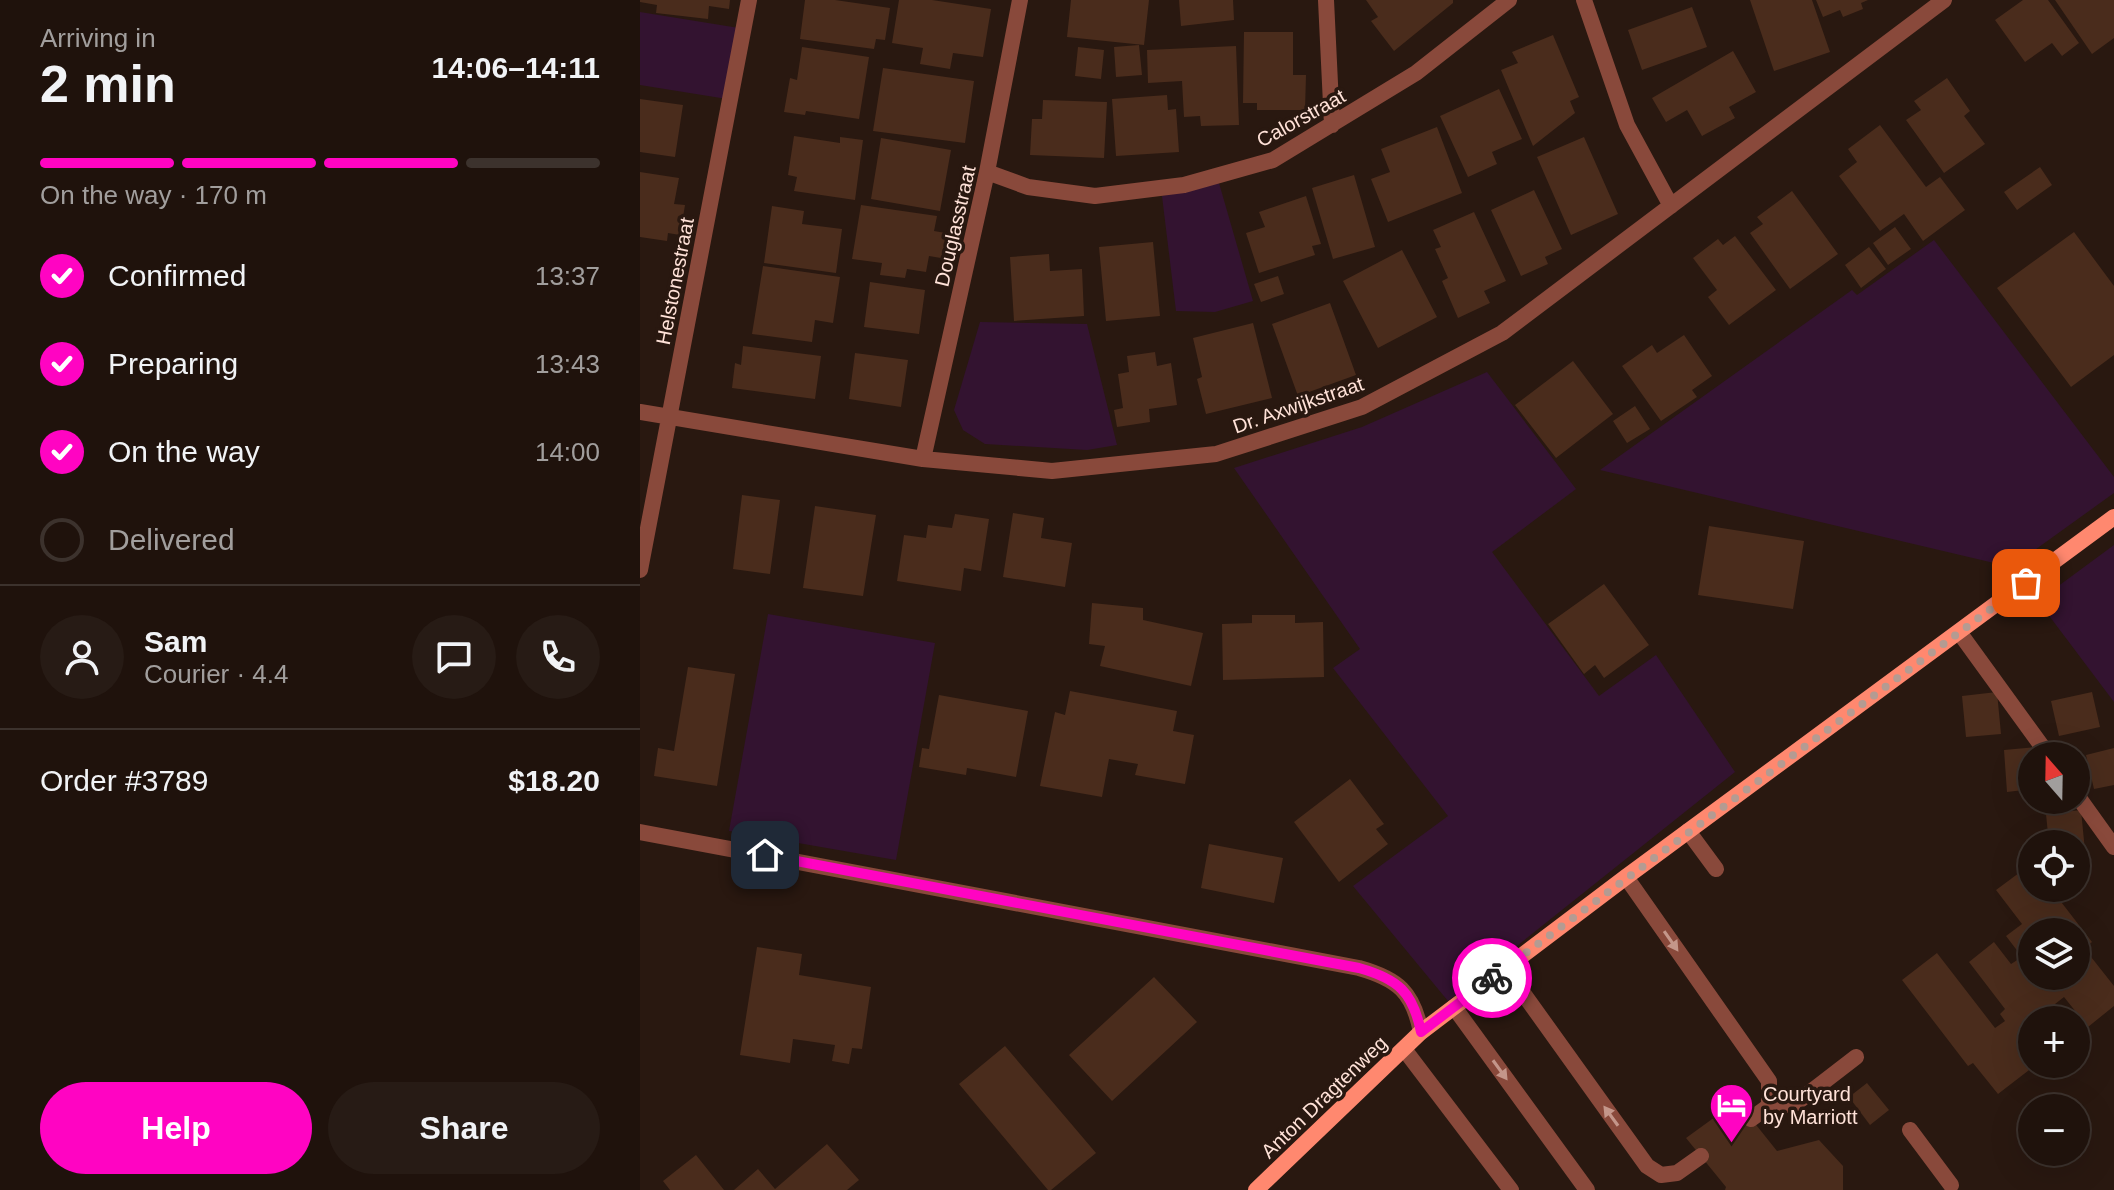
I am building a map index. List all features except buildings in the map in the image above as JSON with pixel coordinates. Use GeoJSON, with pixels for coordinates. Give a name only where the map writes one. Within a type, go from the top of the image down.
{"type":"FeatureCollection","features":[{"type":"Feature","properties":{"kind":"main road","name":"Anton Dragtenweg"},"geometry":{"type":"LineString","coordinates":[[1256,1190],[1421,1032],[2114,517]]}},
{"type":"Feature","properties":{"kind":"street","name":"Helstonestraat"},"geometry":{"type":"LineString","coordinates":[[640,570],[749,0]]}},
{"type":"Feature","properties":{"kind":"street","name":"Douglasstraat"},"geometry":{"type":"LineString","coordinates":[[923,459],[987,172],[1020,0]]}},
{"type":"Feature","properties":{"kind":"street"},"geometry":{"type":"LineString","coordinates":[[1326,0],[1332,125]]}},
{"type":"Feature","properties":{"kind":"street","name":"Calorstraat"},"geometry":{"type":"LineString","coordinates":[[987,172],[1028,187],[1095,196],[1184,185],[1273,160],[1416,73],[1509,0]]}},
{"type":"Feature","properties":{"kind":"street"},"geometry":{"type":"LineString","coordinates":[[1584,0],[1627,125],[1671,206]]}},
{"type":"Feature","properties":{"kind":"street","name":"Dr. Axwijkstraat"},"geometry":{"type":"LineString","coordinates":[[640,412],[923,459],[1052,471],[1216,454],[1362,407],[1502,333],[1944,0]]}},
{"type":"Feature","properties":{"kind":"street"},"geometry":{"type":"LineString","coordinates":[[1959,632],[2039,742]]}},
{"type":"Feature","properties":{"kind":"street"},"geometry":{"type":"LineString","coordinates":[[2090,814],[2114,847]]}},
{"type":"Feature","properties":{"kind":"street"},"geometry":{"type":"LineString","coordinates":[[1688,831],[1716,869]]}},
{"type":"Feature","properties":{"kind":"street"},"geometry":{"type":"LineString","coordinates":[[640,832],[1359,968],[1380,974],[1403,990],[1414,1006],[1421,1032]]}},
{"type":"Feature","properties":{"kind":"street"},"geometry":{"type":"LineString","coordinates":[[1626,877],[1769,1081],[1769,1106],[1751,1119]]}},
{"type":"Feature","properties":{"kind":"street"},"geometry":{"type":"LineString","coordinates":[[1505,968],[1647,1166],[1661,1175],[1677,1173],[1701,1156]]}},
{"type":"Feature","properties":{"kind":"street"},"geometry":{"type":"LineString","coordinates":[[1454,1007],[1587,1190]]}},
{"type":"Feature","properties":{"kind":"street"},"geometry":{"type":"LineString","coordinates":[[1404,1049],[1511,1190]]}},
{"type":"Feature","properties":{"kind":"street"},"geometry":{"type":"LineString","coordinates":[[1770,1097],[1786,1105],[1795,1104],[1856,1057]]}},
{"type":"Feature","properties":{"kind":"street"},"geometry":{"type":"LineString","coordinates":[[1910,1130],[1951,1185]]}},
{"type":"Feature","properties":{"kind":"shaded area"},"geometry":{"type":"Polygon","coordinates":[[[640,12],[739,28],[727,99],[640,85],[640,12]]]}},
{"type":"Feature","properties":{"kind":"shaded area"},"geometry":{"type":"Polygon","coordinates":[[[1219,183],[1253,301],[1215,312],[1176,311],[1162,196],[1219,183]]]}},
{"type":"Feature","properties":{"kind":"shaded area"},"geometry":{"type":"Polygon","coordinates":[[[1934,240],[2114,477],[2114,493],[2011,567],[1600,470],[1852,290],[1857,295],[1934,240]]]}},
{"type":"Feature","properties":{"kind":"shaded area"},"geometry":{"type":"Polygon","coordinates":[[[980,322],[1087,324],[1117,445],[1087,450],[985,444],[963,430],[954,410],[980,322]]]}},
{"type":"Feature","properties":{"kind":"shaded area"},"geometry":{"type":"Polygon","coordinates":[[[1487,372],[1576,489],[1492,552],[1599,696],[1656,655],[1735,772],[1448,1001],[1353,886],[1448,816],[1333,668],[1360,649],[1234,468],[1362,427],[1487,372]]]}},
{"type":"Feature","properties":{"kind":"shaded area"},"geometry":{"type":"Polygon","coordinates":[[[2114,545],[2114,702],[2038,601],[2114,545]]]}},
{"type":"Feature","properties":{"kind":"shaded area"},"geometry":{"type":"Polygon","coordinates":[[[768,614],[935,643],[896,860],[729,831],[768,614]]]}},
{"type":"Feature","properties":{"kind":"way so far"},"geometry":{"type":"LineString","coordinates":[[1492,978],[2026,583]]}},
{"type":"Feature","properties":{"kind":"place","name":"Courtyard by Marriott"},"geometry":{"type":"Point","coordinates":[1732,1145]}},
{"type":"Feature","properties":{"kind":"route"},"geometry":{"type":"LineString","coordinates":[[765,855],[1359,968],[1395,982],[1411,998],[1421,1032],[1492,978]]}}]}
